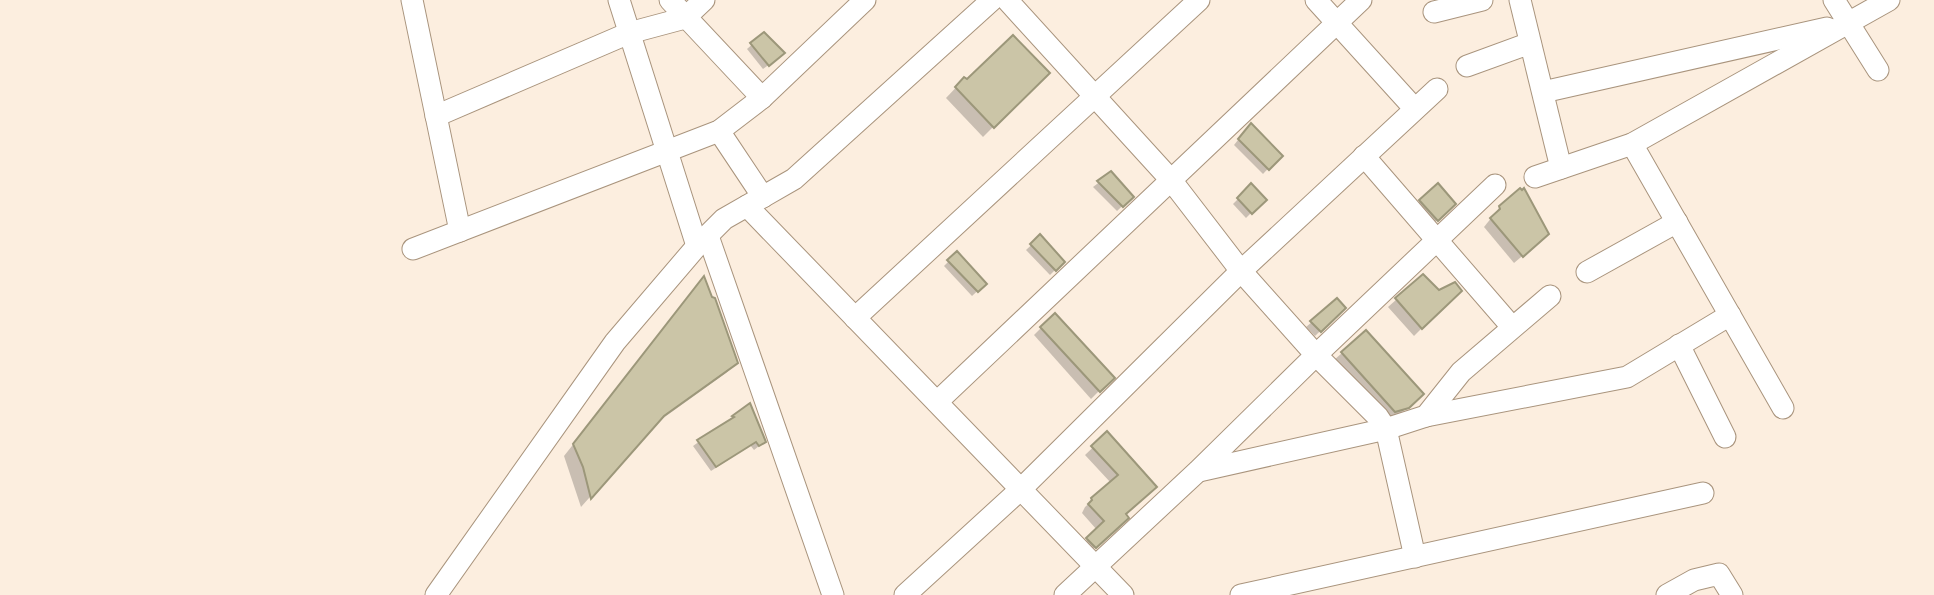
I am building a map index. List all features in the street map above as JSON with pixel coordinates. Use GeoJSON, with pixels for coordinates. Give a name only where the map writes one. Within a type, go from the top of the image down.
{"type":"FeatureCollection","features":[{"type":"Feature","properties":{"kind":"street"},"geometry":{"type":"LineString","coordinates":[[412,0],[460,231]]}},
{"type":"Feature","properties":{"kind":"street"},"geometry":{"type":"LineString","coordinates":[[619,0],[667,152],[833,595]]}},
{"type":"Feature","properties":{"kind":"street"},"geometry":{"type":"LineString","coordinates":[[670,0],[762,98]]}},
{"type":"Feature","properties":{"kind":"street"},"geometry":{"type":"LineString","coordinates":[[436,117],[629,33],[685,18],[704,0]]}},
{"type":"Feature","properties":{"kind":"street"},"geometry":{"type":"LineString","coordinates":[[413,250],[719,131],[762,98],[864,0]]}},
{"type":"Feature","properties":{"kind":"street"},"geometry":{"type":"LineString","coordinates":[[436,595],[615,341],[702,241],[724,219],[794,179],[992,0]]}},
{"type":"Feature","properties":{"kind":"street"},"geometry":{"type":"LineString","coordinates":[[1007,0],[1171,180],[1241,271],[1387,429],[1415,557]]}},
{"type":"Feature","properties":{"kind":"street"},"geometry":{"type":"LineString","coordinates":[[855,318],[1199,0]]}},
{"type":"Feature","properties":{"kind":"street"},"geometry":{"type":"LineString","coordinates":[[1316,0],[1415,107]]}},
{"type":"Feature","properties":{"kind":"street"},"geometry":{"type":"LineString","coordinates":[[937,402],[1361,0]]}},
{"type":"Feature","properties":{"kind":"street"},"geometry":{"type":"LineString","coordinates":[[1434,12],[1482,0]]}},
{"type":"Feature","properties":{"kind":"street"},"geometry":{"type":"LineString","coordinates":[[1520,0],[1561,168]]}},
{"type":"Feature","properties":{"kind":"street"},"geometry":{"type":"LineString","coordinates":[[1834,0],[1878,70]]}},
{"type":"Feature","properties":{"kind":"street"},"geometry":{"type":"LineString","coordinates":[[1535,177],[1632,144],[1889,0]]}},
{"type":"Feature","properties":{"kind":"street"},"geometry":{"type":"LineString","coordinates":[[1543,92],[1850,23]]}},
{"type":"Feature","properties":{"kind":"street"},"geometry":{"type":"LineString","coordinates":[[1467,66],[1530,43]]}},
{"type":"Feature","properties":{"kind":"street"},"geometry":{"type":"LineString","coordinates":[[905,595],[1021,489],[1241,271],[1437,89]]}},
{"type":"Feature","properties":{"kind":"street"},"geometry":{"type":"LineString","coordinates":[[719,131],[755,202],[855,318],[1123,595]]}},
{"type":"Feature","properties":{"kind":"street"},"geometry":{"type":"LineString","coordinates":[[1632,144],[1783,408]]}},
{"type":"Feature","properties":{"kind":"street"},"geometry":{"type":"LineString","coordinates":[[1364,156],[1512,327]]}},
{"type":"Feature","properties":{"kind":"street"},"geometry":{"type":"LineString","coordinates":[[1065,595],[1495,185]]}},
{"type":"Feature","properties":{"kind":"street"},"geometry":{"type":"LineString","coordinates":[[1587,272],[1676,222]]}},
{"type":"Feature","properties":{"kind":"street"},"geometry":{"type":"LineString","coordinates":[[1426,416],[1461,372],[1550,296]]}},
{"type":"Feature","properties":{"kind":"street"},"geometry":{"type":"LineString","coordinates":[[1198,471],[1387,429],[1426,416],[1626,377],[1730,315]]}},
{"type":"Feature","properties":{"kind":"street"},"geometry":{"type":"LineString","coordinates":[[1679,345],[1725,437]]}},
{"type":"Feature","properties":{"kind":"street"},"geometry":{"type":"LineString","coordinates":[[1241,595],[1293,589],[1415,557],[1703,493]]}},
{"type":"Feature","properties":{"kind":"street"},"geometry":{"type":"LineString","coordinates":[[1667,595],[1694,580],[1719,574],[1732,595]]}},
{"type":"Feature","properties":{"kind":"building"},"geometry":{"type":"Polygon","coordinates":[[[764,32],[785,53],[769,66],[750,43],[764,32]]]}},
{"type":"Feature","properties":{"kind":"building"},"geometry":{"type":"Polygon","coordinates":[[[1013,35],[1050,73],[994,128],[955,87],[1013,35]]]}},
{"type":"Feature","properties":{"kind":"building"},"geometry":{"type":"Polygon","coordinates":[[[1251,123],[1283,156],[1269,170],[1238,139],[1251,123]]]}},
{"type":"Feature","properties":{"kind":"building"},"geometry":{"type":"Polygon","coordinates":[[[1111,171],[1134,197],[1123,207],[1097,181],[1111,171]]]}},
{"type":"Feature","properties":{"kind":"building"},"geometry":{"type":"Polygon","coordinates":[[[1251,183],[1267,200],[1252,214],[1237,198],[1251,183]]]}},
{"type":"Feature","properties":{"kind":"building"},"geometry":{"type":"Polygon","coordinates":[[[1438,183],[1456,204],[1438,221],[1419,200],[1438,183]]]}},
{"type":"Feature","properties":{"kind":"building"},"geometry":{"type":"Polygon","coordinates":[[[1520,188],[1524,188],[1549,234],[1523,257],[1490,218],[1500,209],[1499,206],[1520,188]]]}},
{"type":"Feature","properties":{"kind":"building"},"geometry":{"type":"Polygon","coordinates":[[[1040,234],[1065,262],[1056,271],[1030,244],[1040,234]]]}},
{"type":"Feature","properties":{"kind":"building"},"geometry":{"type":"Polygon","coordinates":[[[957,251],[987,284],[978,292],[947,260],[957,251]]]}},
{"type":"Feature","properties":{"kind":"building"},"geometry":{"type":"Polygon","coordinates":[[[1423,274],[1439,290],[1455,282],[1462,291],[1422,329],[1395,298],[1423,274]]]}},
{"type":"Feature","properties":{"kind":"building"},"geometry":{"type":"Polygon","coordinates":[[[704,276],[712,297],[715,298],[738,363],[664,416],[591,499],[583,467],[573,444],[704,276]]]}},
{"type":"Feature","properties":{"kind":"building"},"geometry":{"type":"Polygon","coordinates":[[[1337,298],[1346,308],[1321,332],[1310,321],[1337,298]]]}},
{"type":"Feature","properties":{"kind":"building"},"geometry":{"type":"Polygon","coordinates":[[[1055,313],[1115,378],[1100,392],[1040,327],[1055,313]]]}},
{"type":"Feature","properties":{"kind":"building"},"geometry":{"type":"Polygon","coordinates":[[[1366,330],[1424,394],[1409,408],[1395,412],[1341,352],[1366,330]]]}},
{"type":"Feature","properties":{"kind":"building"},"geometry":{"type":"Polygon","coordinates":[[[750,403],[766,442],[759,446],[756,442],[716,467],[697,440],[734,417],[732,416],[750,403]]]}},
{"type":"Feature","properties":{"kind":"building"},"geometry":{"type":"Polygon","coordinates":[[[1107,431],[1157,487],[1126,514],[1129,518],[1096,548],[1086,538],[1104,521],[1088,504],[1091,498],[1118,475],[1091,446],[1107,431]]]}}]}
